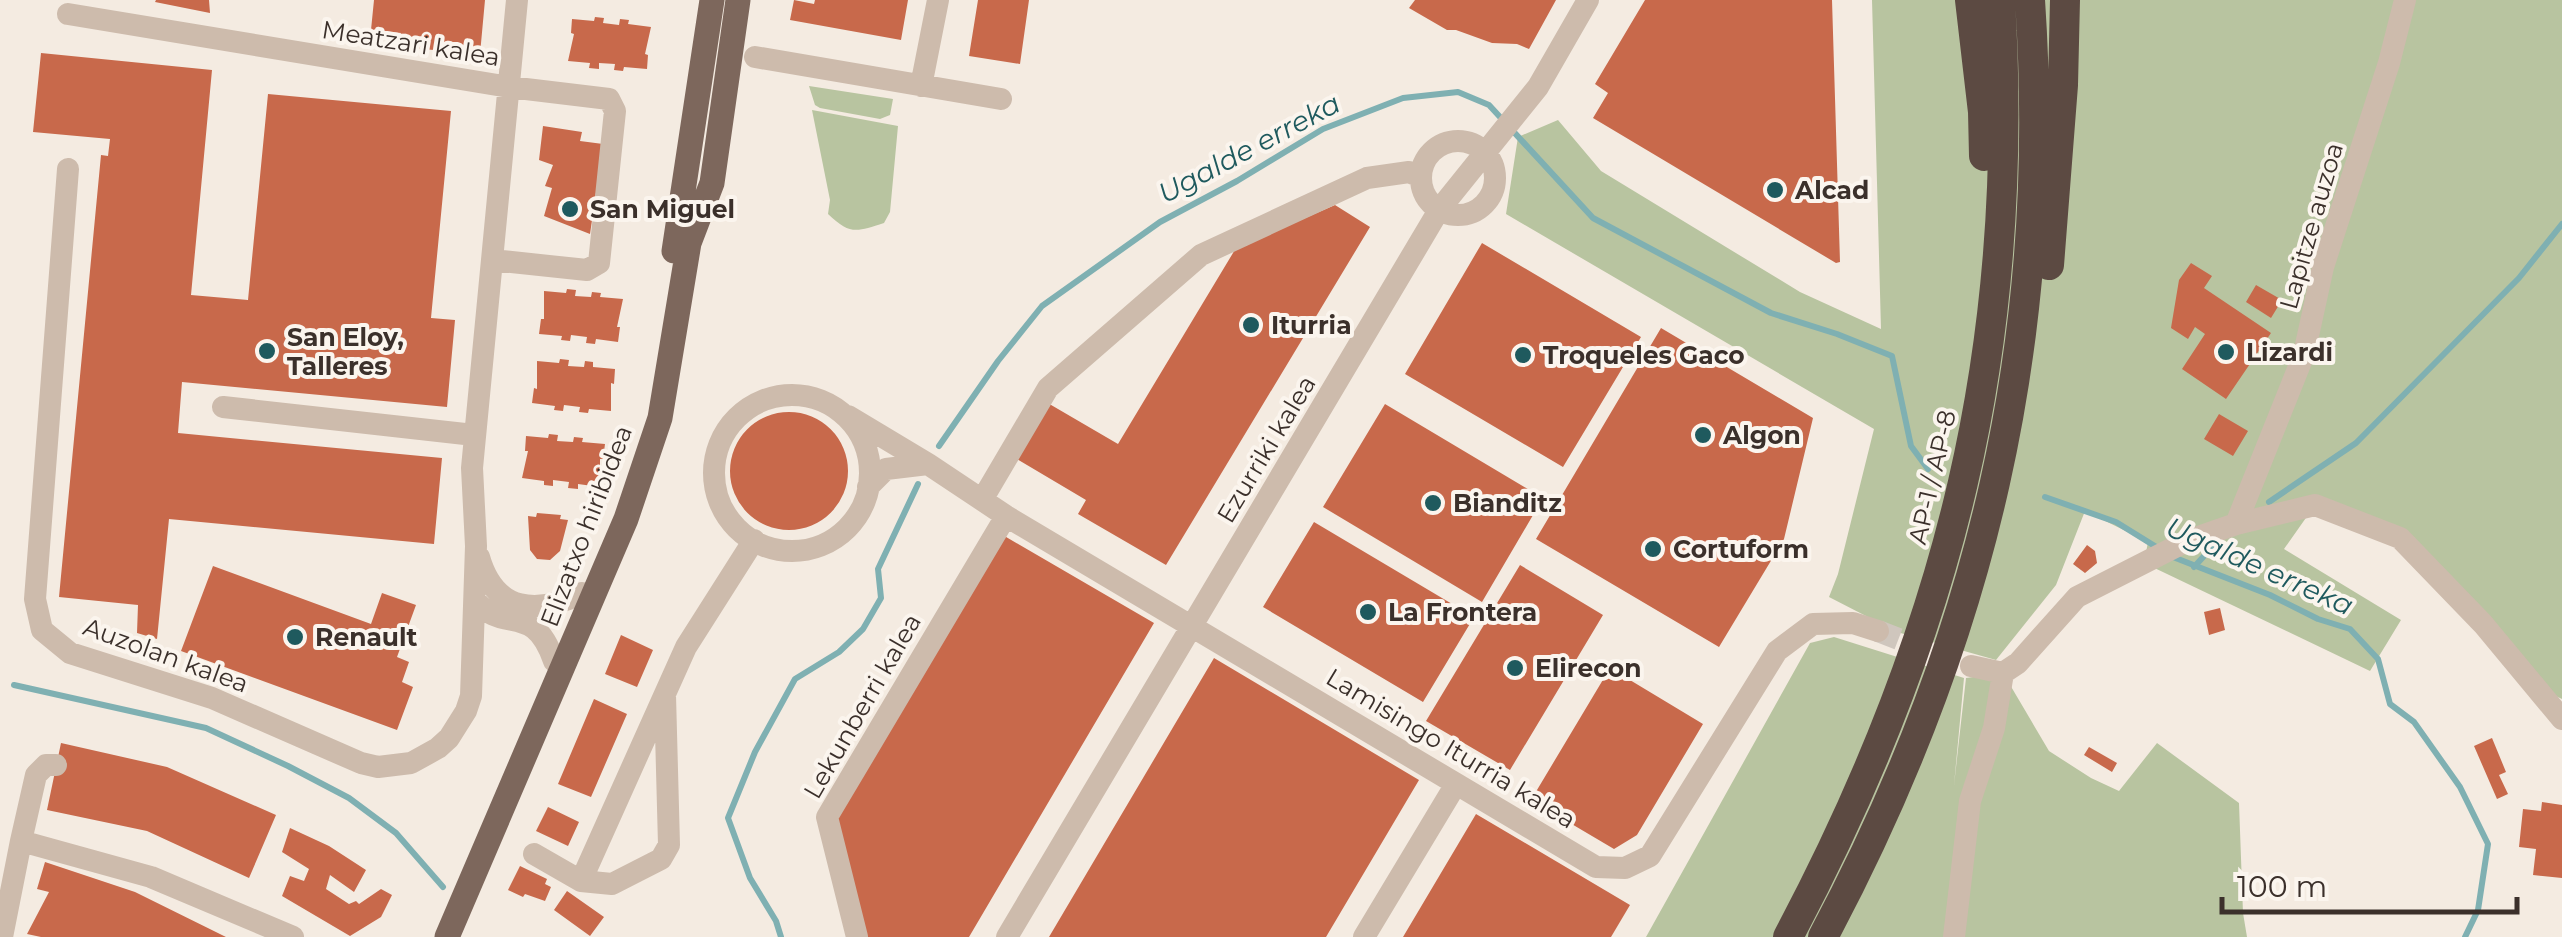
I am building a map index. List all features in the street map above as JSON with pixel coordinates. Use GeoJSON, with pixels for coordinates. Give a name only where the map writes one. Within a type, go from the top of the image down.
{"type":"FeatureCollection","features":[{"type":"Feature","properties":{"kind":"highway"},"geometry":{"type":"LineString","coordinates":[[1970,0],[1983,112],[1983,259],[1975,356],[1984,387]]}},
{"type":"Feature","properties":{"kind":"highway","name":"AP-1 / AP-8"},"geometry":{"type":"LineString","coordinates":[[1788,937],[1864,784],[1913,660],[1956,517],[1984,387],[1998,271],[2004,111],[2000,0]]}},
{"type":"Feature","properties":{"kind":"highway"},"geometry":{"type":"LineString","coordinates":[[1823,937],[1899,782],[1948,656],[1986,526],[2022,336],[2036,161],[2030,0]]}},
{"type":"Feature","properties":{"kind":"highway"},"geometry":{"type":"LineString","coordinates":[[2022,336],[2044,304],[2056,202],[2065,0]]}},
{"type":"Feature","properties":{"kind":"main road","name":"Elizatxo hiribidea"},"geometry":{"type":"LineString","coordinates":[[436,937],[628,484],[649,415],[712,0]]}},
{"type":"Feature","properties":{"kind":"main road","name":"Elizatxo hiribidea"},"geometry":{"type":"LineString","coordinates":[[447,937],[626,520],[649,454],[667,381],[689,242],[715,169],[738,0]]}},
{"type":"Feature","properties":{"kind":"street","name":"Auzolan kalea"},"geometry":{"type":"LineString","coordinates":[[68,168],[35,599],[42,630],[70,653],[212,698],[346,758],[378,767],[412,763],[449,738],[466,711],[470,696],[476,546],[474,435],[517,0]]}},
{"type":"Feature","properties":{"kind":"street"},"geometry":{"type":"LineString","coordinates":[[920,86],[938,0]]}},
{"type":"Feature","properties":{"kind":"street","name":"Ezurriki kalea"},"geometry":{"type":"LineString","coordinates":[[1007,937],[1439,210],[1538,87],[1588,0]]}},
{"type":"Feature","properties":{"kind":"street","name":"Lapitze auzoa"},"geometry":{"type":"LineString","coordinates":[[2236,524],[2304,354],[2322,267],[2389,63],[2405,0]]}},
{"type":"Feature","properties":{"kind":"street","name":"Meatzari kalea"},"geometry":{"type":"LineString","coordinates":[[68,14],[509,86],[602,96],[614,103],[601,258],[596,267],[586,270],[492,260]]}},
{"type":"Feature","properties":{"kind":"street"},"geometry":{"type":"LineString","coordinates":[[755,57],[1001,99]]}},
{"type":"Feature","properties":{"kind":"street"},"geometry":{"type":"LineString","coordinates":[[1446,142],[1472,143],[1486,152],[1496,174],[1493,192],[1479,210],[1464,215],[1439,210],[1425,196],[1423,164],[1434,150],[1446,142]]}},
{"type":"Feature","properties":{"kind":"street"},"geometry":{"type":"LineString","coordinates":[[982,500],[1048,388],[1200,255],[1367,178],[1408,172],[1421,177]]}},
{"type":"Feature","properties":{"kind":"street"},"geometry":{"type":"LineString","coordinates":[[801,394],[848,415],[868,456],[868,487],[862,509],[849,526],[827,543],[801,551],[761,545],[738,530],[718,500],[713,474],[720,440],[748,407],[774,396],[801,394]]}},
{"type":"Feature","properties":{"kind":"street"},"geometry":{"type":"LineString","coordinates":[[223,407],[474,435]]}},
{"type":"Feature","properties":{"kind":"street","name":"Lamisingo Iturria kalea"},"geometry":{"type":"LineString","coordinates":[[848,415],[1006,516],[1596,867],[1625,868],[1650,856],[1776,651],[1813,624],[1853,623],[1878,631]]}},
{"type":"Feature","properties":{"kind":"street"},"geometry":{"type":"LineString","coordinates":[[868,487],[886,469],[928,464]]}},
{"type":"Feature","properties":{"kind":"street"},"geometry":{"type":"LineString","coordinates":[[1971,666],[2003,673],[2018,663],[2077,597],[2188,541],[2236,524],[2315,505],[2400,538],[2483,624],[2562,719]]}},
{"type":"Feature","properties":{"kind":"street","name":"Lekunberri kalea"},"geometry":{"type":"LineString","coordinates":[[856,937],[827,818],[1006,516]]}},
{"type":"Feature","properties":{"kind":"street"},"geometry":{"type":"LineString","coordinates":[[581,881],[686,647],[754,540]]}},
{"type":"Feature","properties":{"kind":"street","name":"Auzolan kalea"},"geometry":{"type":"LineString","coordinates":[[476,546],[489,582],[504,607]]}},
{"type":"Feature","properties":{"kind":"street"},"geometry":{"type":"LineString","coordinates":[[475,600],[484,590],[535,627],[545,637],[554,660]]}},
{"type":"Feature","properties":{"kind":"street"},"geometry":{"type":"LineString","coordinates":[[473,651],[504,607],[545,607],[582,593]]}},
{"type":"Feature","properties":{"kind":"street"},"geometry":{"type":"LineString","coordinates":[[1954,937],[1970,801],[1994,728],[2003,673]]}},
{"type":"Feature","properties":{"kind":"street"},"geometry":{"type":"LineString","coordinates":[[534,854],[581,881],[612,884],[662,858],[670,845],[665,695]]}},
{"type":"Feature","properties":{"kind":"street"},"geometry":{"type":"LineString","coordinates":[[2,937],[36,774],[46,765],[56,765]]}},
{"type":"Feature","properties":{"kind":"street"},"geometry":{"type":"LineString","coordinates":[[1364,937],[1456,784]]}},
{"type":"Feature","properties":{"kind":"street"},"geometry":{"type":"LineString","coordinates":[[21,841],[151,878],[293,937]]}},
{"type":"Feature","properties":{"kind":"green space"},"geometry":{"type":"Polygon","coordinates":[[[1872,0],[2562,0],[2562,699],[2534,686],[2400,538],[2315,505],[2284,549],[2401,620],[2370,671],[2144,563],[2148,542],[2085,511],[2056,585],[1996,660],[1897,632],[1829,597],[1874,429],[1506,214],[1518,137],[1558,120],[1601,171],[1800,292],[1881,329],[1872,0]]]}},
{"type":"Feature","properties":{"kind":"green space"},"geometry":{"type":"Polygon","coordinates":[[[809,86],[893,99],[890,115],[880,119],[820,108],[815,105],[809,86]]]}},
{"type":"Feature","properties":{"kind":"green space"},"geometry":{"type":"Polygon","coordinates":[[[812,110],[898,126],[890,212],[884,223],[854,230],[828,214],[830,200],[812,110]]]}},
{"type":"Feature","properties":{"kind":"green space"},"geometry":{"type":"Polygon","coordinates":[[[1834,637],[1964,678],[1954,785],[1966,678],[2003,673],[2049,751],[2119,791],[2157,743],[2239,803],[2247,937],[1646,937],[1810,643],[1834,637]]]}},
{"type":"Feature","properties":{"kind":"building"},"geometry":{"type":"Polygon","coordinates":[[[209,0],[210,13],[155,2],[209,0]]]}},
{"type":"Feature","properties":{"kind":"building"},"geometry":{"type":"Polygon","coordinates":[[[374,0],[485,0],[480,54],[399,47],[401,33],[371,30],[374,0]]]}},
{"type":"Feature","properties":{"kind":"building"},"geometry":{"type":"Polygon","coordinates":[[[794,0],[814,4],[815,0],[908,0],[901,40],[790,20],[794,0]]]}},
{"type":"Feature","properties":{"kind":"building"},"geometry":{"type":"Polygon","coordinates":[[[978,0],[1029,0],[1020,64],[969,56],[978,0]]]}},
{"type":"Feature","properties":{"kind":"building"},"geometry":{"type":"Polygon","coordinates":[[[1415,0],[1556,0],[1529,49],[1447,30],[1409,8],[1415,0]]]}},
{"type":"Feature","properties":{"kind":"building","name":"Alcad"},"geometry":{"type":"Polygon","coordinates":[[[1645,0],[1832,0],[1840,262],[1593,118],[1608,93],[1595,84],[1645,0]]]}},
{"type":"Feature","properties":{"kind":"building"},"geometry":{"type":"Polygon","coordinates":[[[595,17],[604,18],[603,23],[619,25],[620,19],[651,27],[645,54],[647,69],[614,70],[615,64],[599,63],[599,69],[589,68],[590,63],[568,61],[574,34],[572,19],[594,21],[595,17]]]}},
{"type":"Feature","properties":{"kind":"building","name":"San Eloy, Talleres"},"geometry":{"type":"Polygon","coordinates":[[[41,53],[212,70],[191,295],[248,300],[268,94],[451,111],[431,318],[455,320],[447,407],[182,382],[178,433],[442,458],[434,544],[169,519],[157,639],[137,633],[138,605],[59,597],[101,155],[108,156],[110,139],[33,132],[41,53]]]}},
{"type":"Feature","properties":{"kind":"building"},"geometry":{"type":"Polygon","coordinates":[[[543,126],[582,132],[580,141],[603,144],[590,234],[544,216],[552,188],[545,186],[553,165],[539,160],[543,126]]]}},
{"type":"Feature","properties":{"kind":"building","name":"Iturria"},"geometry":{"type":"Polygon","coordinates":[[[1335,205],[1370,227],[1166,565],[1078,514],[1086,500],[1012,456],[1046,402],[1118,444],[1236,248],[1335,205]]]}},
{"type":"Feature","properties":{"kind":"building","name":"Troqueles Gaco"},"geometry":{"type":"Polygon","coordinates":[[[1482,243],[1641,337],[1563,467],[1405,374],[1482,243]]]}},
{"type":"Feature","properties":{"kind":"building","name":"Lizardi"},"geometry":{"type":"Polygon","coordinates":[[[2191,263],[2212,276],[2204,288],[2271,333],[2226,399],[2182,369],[2205,334],[2195,327],[2188,339],[2171,328],[2179,280],[2191,263]]]}},
{"type":"Feature","properties":{"kind":"building"},"geometry":{"type":"Polygon","coordinates":[[[2256,285],[2282,300],[2271,318],[2246,302],[2256,285]]]}},
{"type":"Feature","properties":{"kind":"building"},"geometry":{"type":"Polygon","coordinates":[[[567,289],[576,290],[575,296],[591,297],[592,292],[601,293],[600,297],[623,299],[618,342],[596,339],[595,344],[586,343],[587,337],[571,335],[570,341],[561,340],[562,336],[539,334],[544,319],[544,291],[566,293],[567,289]]]}},
{"type":"Feature","properties":{"kind":"building"},"geometry":{"type":"Polygon","coordinates":[[[1661,328],[1813,418],[1784,539],[1719,647],[1536,539],[1661,328]]]}},
{"type":"Feature","properties":{"kind":"building"},"geometry":{"type":"Polygon","coordinates":[[[560,359],[569,360],[568,366],[584,367],[585,361],[593,362],[593,367],[615,369],[611,411],[579,412],[580,407],[564,405],[563,411],[532,403],[534,388],[537,389],[537,361],[559,363],[560,359]]]}},
{"type":"Feature","properties":{"kind":"building","name":"Bianditz"},"geometry":{"type":"Polygon","coordinates":[[[1385,404],[1543,498],[1482,602],[1323,507],[1385,404]]]}},
{"type":"Feature","properties":{"kind":"building"},"geometry":{"type":"Polygon","coordinates":[[[789,412],[812,417],[831,429],[843,448],[848,471],[843,494],[831,513],[812,525],[789,530],[766,525],[747,513],[735,494],[730,471],[735,448],[747,429],[766,417],[789,412]]]}},
{"type":"Feature","properties":{"kind":"building"},"geometry":{"type":"Polygon","coordinates":[[[2219,414],[2248,431],[2233,456],[2204,439],[2219,414]]]}},
{"type":"Feature","properties":{"kind":"building"},"geometry":{"type":"Polygon","coordinates":[[[549,434],[558,435],[557,441],[573,442],[574,437],[583,438],[582,442],[605,444],[600,459],[600,487],[578,484],[578,489],[568,488],[569,482],[553,480],[553,486],[522,478],[528,451],[526,436],[548,438],[549,434]]]}},
{"type":"Feature","properties":{"kind":"building"},"geometry":{"type":"Polygon","coordinates":[[[537,513],[561,515],[560,519],[568,520],[560,551],[550,560],[537,559],[530,550],[528,516],[536,517],[537,513]]]}},
{"type":"Feature","properties":{"kind":"building","name":"La Frontera"},"geometry":{"type":"Polygon","coordinates":[[[1314,522],[1474,617],[1423,702],[1263,607],[1314,522]]]}},
{"type":"Feature","properties":{"kind":"building"},"geometry":{"type":"Polygon","coordinates":[[[1001,534],[1154,623],[969,937],[864,937],[833,819],[1001,534]]]}},
{"type":"Feature","properties":{"kind":"building"},"geometry":{"type":"Polygon","coordinates":[[[2087,545],[2095,551],[2097,563],[2085,573],[2073,564],[2087,545]]]}},
{"type":"Feature","properties":{"kind":"building","name":"Elirecon"},"geometry":{"type":"Polygon","coordinates":[[[1520,565],[1603,615],[1510,770],[1426,721],[1520,565]]]}},
{"type":"Feature","properties":{"kind":"building","name":"Renault"},"geometry":{"type":"Polygon","coordinates":[[[213,566],[371,624],[382,593],[416,605],[397,657],[409,662],[402,682],[413,687],[397,730],[181,651],[213,566]]]}},
{"type":"Feature","properties":{"kind":"building"},"geometry":{"type":"Polygon","coordinates":[[[2220,608],[2225,630],[2209,635],[2204,612],[2220,608]]]}},
{"type":"Feature","properties":{"kind":"building"},"geometry":{"type":"Polygon","coordinates":[[[621,635],[653,650],[637,687],[605,674],[621,635]]]}},
{"type":"Feature","properties":{"kind":"building"},"geometry":{"type":"Polygon","coordinates":[[[1214,658],[1419,780],[1326,937],[1049,937],[1214,658]]]}},
{"type":"Feature","properties":{"kind":"building"},"geometry":{"type":"Polygon","coordinates":[[[1610,668],[1703,724],[1637,835],[1614,849],[1531,800],[1610,668]]]}},
{"type":"Feature","properties":{"kind":"building"},"geometry":{"type":"Polygon","coordinates":[[[594,699],[627,714],[591,797],[558,784],[594,699]]]}},
{"type":"Feature","properties":{"kind":"building"},"geometry":{"type":"Polygon","coordinates":[[[2492,738],[2506,772],[2499,775],[2508,794],[2497,799],[2474,746],[2492,738]]]}},
{"type":"Feature","properties":{"kind":"building"},"geometry":{"type":"Polygon","coordinates":[[[61,743],[167,767],[276,815],[249,878],[147,831],[47,810],[61,743]]]}},
{"type":"Feature","properties":{"kind":"building"},"geometry":{"type":"Polygon","coordinates":[[[2089,747],[2117,763],[2112,772],[2084,755],[2089,747]]]}},
{"type":"Feature","properties":{"kind":"building"},"geometry":{"type":"Polygon","coordinates":[[[2542,802],[2562,805],[2562,878],[2533,875],[2536,849],[2519,847],[2523,809],[2541,811],[2542,802]]]}},
{"type":"Feature","properties":{"kind":"building"},"geometry":{"type":"Polygon","coordinates":[[[548,807],[579,822],[568,846],[536,831],[548,807]]]}},
{"type":"Feature","properties":{"kind":"building"},"geometry":{"type":"Polygon","coordinates":[[[1476,814],[1630,905],[1611,937],[1403,937],[1476,814]]]}},
{"type":"Feature","properties":{"kind":"building"},"geometry":{"type":"Polygon","coordinates":[[[290,828],[329,846],[366,870],[354,892],[330,875],[326,889],[349,904],[359,904],[381,889],[392,895],[381,917],[350,936],[282,896],[290,876],[304,881],[309,869],[282,852],[290,828]]]}},
{"type":"Feature","properties":{"kind":"building"},"geometry":{"type":"Polygon","coordinates":[[[45,862],[135,892],[226,937],[27,934],[49,892],[37,889],[45,862]]]}},
{"type":"Feature","properties":{"kind":"building"},"geometry":{"type":"Polygon","coordinates":[[[520,866],[547,879],[545,884],[551,887],[545,901],[508,890],[520,866]]]}},
{"type":"Feature","properties":{"kind":"building"},"geometry":{"type":"Polygon","coordinates":[[[567,891],[604,917],[590,936],[554,910],[567,891]]]}},
{"type":"Feature","properties":{"kind":"waterway","name":"Ugalde erreka"},"geometry":{"type":"LineString","coordinates":[[939,446],[1042,306],[1160,222],[1323,129],[1403,98],[1458,92],[1489,105],[1593,218],[1771,313],[1892,356],[1911,446],[1928,469]]}},
{"type":"Feature","properties":{"kind":"waterway"},"geometry":{"type":"LineString","coordinates":[[2269,502],[2356,443],[2519,278],[2562,224]]}},
{"type":"Feature","properties":{"kind":"waterway","name":"Ugalde erreka"},"geometry":{"type":"LineString","coordinates":[[781,937],[776,921],[750,878],[728,818],[755,752],[795,679],[839,652],[863,629],[881,598],[878,569],[918,484]]}},
{"type":"Feature","properties":{"kind":"waterway","name":"Ugalde erreka"},"geometry":{"type":"LineString","coordinates":[[2045,497],[2116,522],[2158,548]]}},
{"type":"Feature","properties":{"kind":"waterway"},"geometry":{"type":"LineString","coordinates":[[2194,567],[2215,544]]}},
{"type":"Feature","properties":{"kind":"waterway","name":"Ugalde erreka"},"geometry":{"type":"LineString","coordinates":[[2173,557],[2350,629],[2378,659],[2390,704],[2414,722],[2460,787],[2488,844],[2478,910],[2465,937]]}},
{"type":"Feature","properties":{"kind":"waterway","name":"Ugalde erreka"},"geometry":{"type":"LineString","coordinates":[[14,685],[206,728],[288,766],[349,798],[396,833],[443,887]]}},
{"type":"Feature","properties":{"kind":"tunnel"},"geometry":{"type":"LineString","coordinates":[[1878,631],[1930,651]]}},
{"type":"Feature","properties":{"kind":"place","name":"Alcad"},"geometry":{"type":"Point","coordinates":[1775,190]}},
{"type":"Feature","properties":{"kind":"place","name":"San Miguel"},"geometry":{"type":"Point","coordinates":[570,209]}},
{"type":"Feature","properties":{"kind":"place","name":"Iturria"},"geometry":{"type":"Point","coordinates":[1251,325]}},
{"type":"Feature","properties":{"kind":"place","name":"San Eloy, Talleres"},"geometry":{"type":"Point","coordinates":[267,351]}},
{"type":"Feature","properties":{"kind":"place","name":"Lizardi"},"geometry":{"type":"Point","coordinates":[2226,352]}},
{"type":"Feature","properties":{"kind":"place","name":"Troqueles Gaco"},"geometry":{"type":"Point","coordinates":[1523,355]}},
{"type":"Feature","properties":{"kind":"place","name":"Algon"},"geometry":{"type":"Point","coordinates":[1703,435]}},
{"type":"Feature","properties":{"kind":"place","name":"Bianditz"},"geometry":{"type":"Point","coordinates":[1433,503]}},
{"type":"Feature","properties":{"kind":"place","name":"Cortuform"},"geometry":{"type":"Point","coordinates":[1653,549]}},
{"type":"Feature","properties":{"kind":"place","name":"La Frontera"},"geometry":{"type":"Point","coordinates":[1368,612]}},
{"type":"Feature","properties":{"kind":"place","name":"Renault"},"geometry":{"type":"Point","coordinates":[295,637]}},
{"type":"Feature","properties":{"kind":"place","name":"Elirecon"},"geometry":{"type":"Point","coordinates":[1515,668]}}]}
